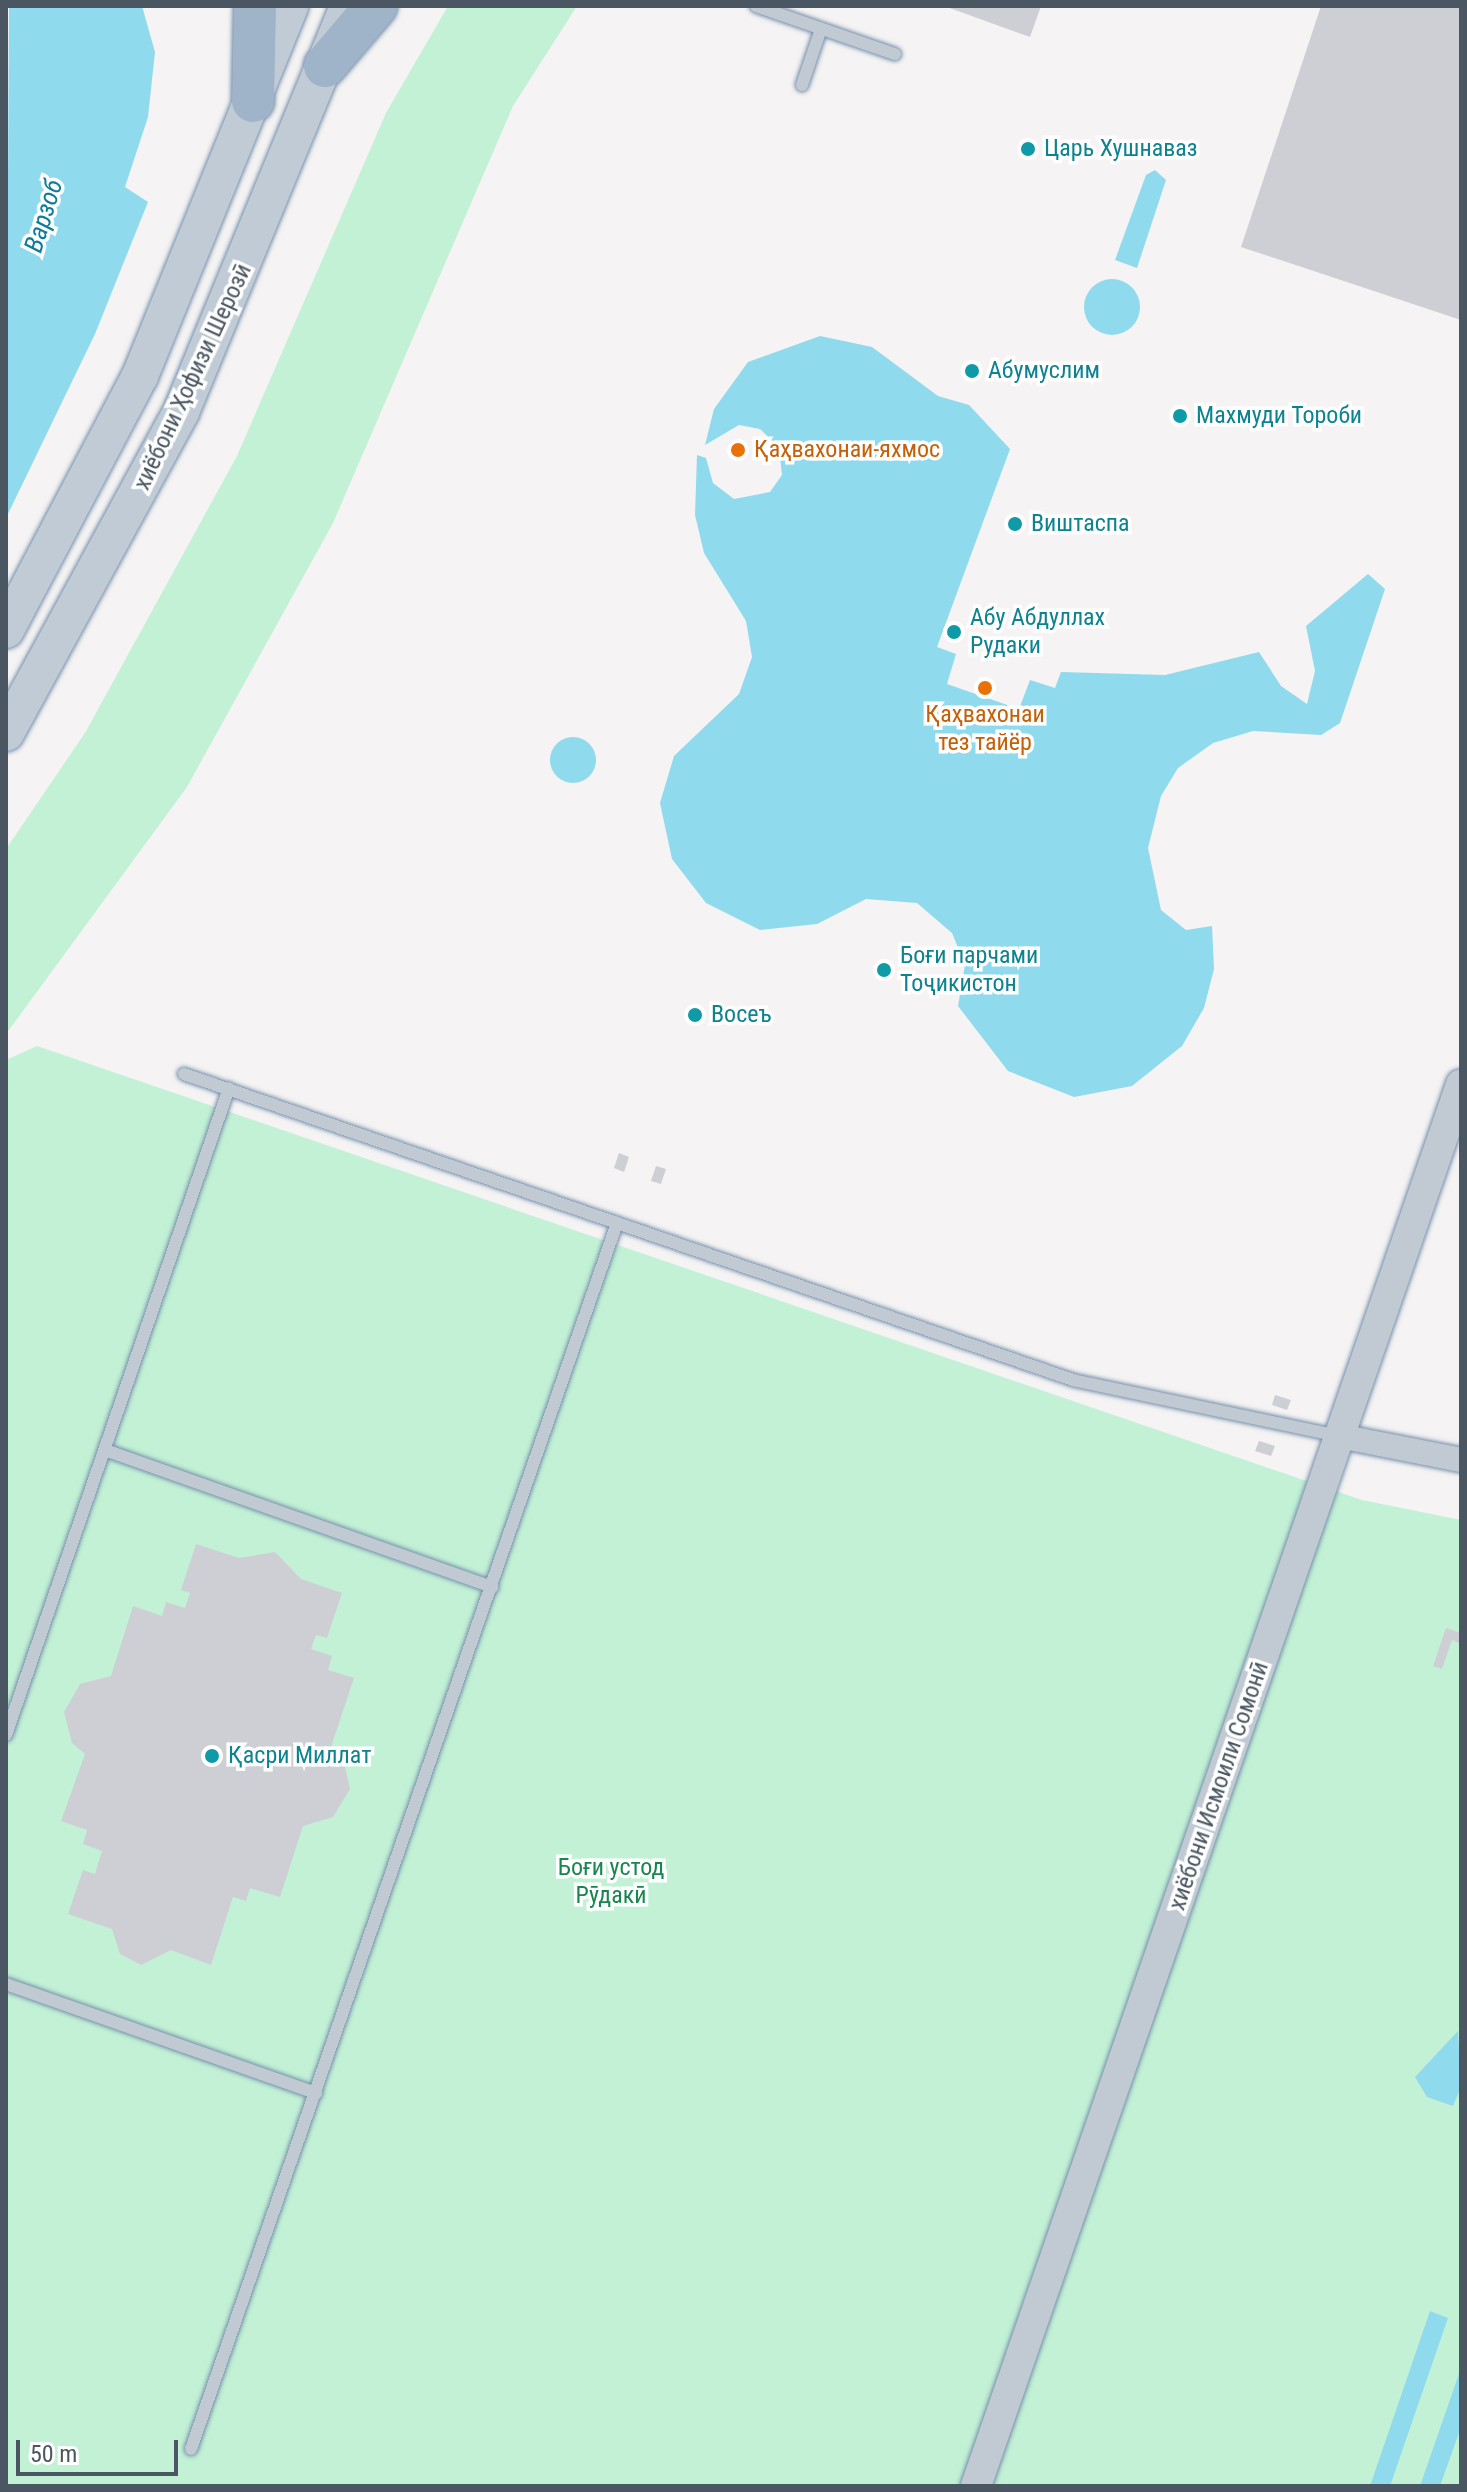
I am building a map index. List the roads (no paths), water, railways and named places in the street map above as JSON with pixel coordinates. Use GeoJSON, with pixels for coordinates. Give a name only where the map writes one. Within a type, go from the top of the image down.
{"type":"FeatureCollection","features":[{"type":"Feature","properties":{"kind":"highway"},"geometry":{"type":"LineString","coordinates":[[253,101],[255,6]]}},
{"type":"Feature","properties":{"kind":"highway"},"geometry":{"type":"LineString","coordinates":[[325,66],[376,6]]}},
{"type":"Feature","properties":{"kind":"main road","name":"хиёбони Ҳофизи Шерозӣ"},"geometry":{"type":"LineString","coordinates":[[6,630],[140,376],[290,6]]}},
{"type":"Feature","properties":{"kind":"main road","name":"хиёбони Ҳофизи Шерозӣ"},"geometry":{"type":"LineString","coordinates":[[6,733],[159,457],[260,228],[348,6]]}},
{"type":"Feature","properties":{"kind":"main road"},"geometry":{"type":"LineString","coordinates":[[209,206],[260,228]]}},
{"type":"Feature","properties":{"kind":"street","name":"хиёбони Исмоили Сомонӣ"},"geometry":{"type":"LineString","coordinates":[[976,2486],[1339,1436],[1452,1142],[1461,1085]]}},
{"type":"Feature","properties":{"kind":"street"},"geometry":{"type":"LineString","coordinates":[[1339,1436],[1461,1460]]}},
{"type":"Feature","properties":{"kind":"lane"},"geometry":{"type":"LineString","coordinates":[[756,6],[895,54]]}},
{"type":"Feature","properties":{"kind":"lane"},"geometry":{"type":"LineString","coordinates":[[802,85],[821,29]]}},
{"type":"Feature","properties":{"kind":"lane"},"geometry":{"type":"LineString","coordinates":[[184,1074],[1084,1383],[1339,1436]]}},
{"type":"Feature","properties":{"kind":"lane"},"geometry":{"type":"LineString","coordinates":[[6,1735],[229,1088]]}},
{"type":"Feature","properties":{"kind":"lane"},"geometry":{"type":"LineString","coordinates":[[191,2449],[617,1223]]}},
{"type":"Feature","properties":{"kind":"lane"},"geometry":{"type":"LineString","coordinates":[[105,1450],[492,1587]]}},
{"type":"Feature","properties":{"kind":"lane"},"geometry":{"type":"LineString","coordinates":[[6,1984],[316,2093]]}},
{"type":"Feature","properties":{"kind":"water","name":"Варзоб"},"geometry":{"type":"Polygon","coordinates":[[[9,6],[142,6],[155,52],[148,117],[125,187],[148,202],[95,334],[6,518],[9,6]]]}},
{"type":"Feature","properties":{"kind":"water"},"geometry":{"type":"Polygon","coordinates":[[[1155,170],[1166,180],[1137,268],[1115,260],[1146,175],[1155,170]]]}},
{"type":"Feature","properties":{"kind":"water"},"geometry":{"type":"Polygon","coordinates":[[[1112,279],[1132,287],[1140,307],[1132,327],[1112,335],[1092,327],[1084,307],[1092,287],[1112,279]]]}},
{"type":"Feature","properties":{"kind":"water"},"geometry":{"type":"Polygon","coordinates":[[[820,336],[872,347],[938,396],[969,405],[1010,449],[937,647],[956,654],[947,684],[1019,709],[1030,680],[1055,688],[1061,672],[1165,675],[1259,652],[1281,686],[1307,704],[1315,671],[1306,626],[1368,574],[1385,589],[1340,723],[1321,735],[1253,731],[1213,743],[1178,768],[1161,796],[1148,848],[1161,910],[1186,930],[1212,926],[1214,969],[1204,1008],[1182,1046],[1132,1086],[1074,1097],[1008,1071],[958,1006],[965,965],[952,933],[917,903],[866,899],[817,924],[760,930],[706,903],[672,859],[660,803],[674,756],[739,694],[752,657],[746,621],[704,553],[695,515],[697,455],[706,458],[713,483],[734,499],[770,492],[782,475],[779,447],[760,429],[739,425],[705,445],[714,409],[748,362],[820,336]]]}},
{"type":"Feature","properties":{"kind":"water"},"geometry":{"type":"Polygon","coordinates":[[[573,737],[589,744],[596,760],[589,776],[573,783],[557,776],[550,760],[557,744],[573,737]]]}},
{"type":"Feature","properties":{"kind":"water"},"geometry":{"type":"Polygon","coordinates":[[[1458,2031],[1461,2087],[1453,2106],[1427,2097],[1415,2077],[1458,2031]]]}},
{"type":"Feature","properties":{"kind":"water"},"geometry":{"type":"Polygon","coordinates":[[[1430,2311],[1448,2318],[1390,2486],[1370,2486],[1430,2311]]]}},
{"type":"Feature","properties":{"kind":"water"},"geometry":{"type":"Polygon","coordinates":[[[1461,2368],[1461,2427],[1440,2486],[1420,2486],[1461,2368]]]}},
{"type":"Feature","properties":{"kind":"place","name":"Царь Хушнаваз"},"geometry":{"type":"Point","coordinates":[1028,149]}},
{"type":"Feature","properties":{"kind":"place","name":"Абумуслим"},"geometry":{"type":"Point","coordinates":[972,371]}},
{"type":"Feature","properties":{"kind":"place","name":"Махмуди Тороби"},"geometry":{"type":"Point","coordinates":[1180,416]}},
{"type":"Feature","properties":{"kind":"place","name":"Қаҳвахонаи-яхмос"},"geometry":{"type":"Point","coordinates":[738,450]}},
{"type":"Feature","properties":{"kind":"place","name":"Виштаспа"},"geometry":{"type":"Point","coordinates":[1015,524]}},
{"type":"Feature","properties":{"kind":"place","name":"Абу Абдуллах Рудаки"},"geometry":{"type":"Point","coordinates":[954,632]}},
{"type":"Feature","properties":{"kind":"place","name":"Қаҳвахонаи тез тайёр"},"geometry":{"type":"Point","coordinates":[985,688]}},
{"type":"Feature","properties":{"kind":"place","name":"Боғи парчами Тоҷикистон"},"geometry":{"type":"Point","coordinates":[884,970]}},
{"type":"Feature","properties":{"kind":"place","name":"Восеъ"},"geometry":{"type":"Point","coordinates":[695,1015]}},
{"type":"Feature","properties":{"kind":"place","name":"Қасри Миллат"},"geometry":{"type":"Point","coordinates":[212,1756]}},
{"type":"Feature","properties":{"kind":"park label","name":"Боғи устод Рӯдакӣ"},"geometry":{"type":"Point","coordinates":[611,1882]}}]}
